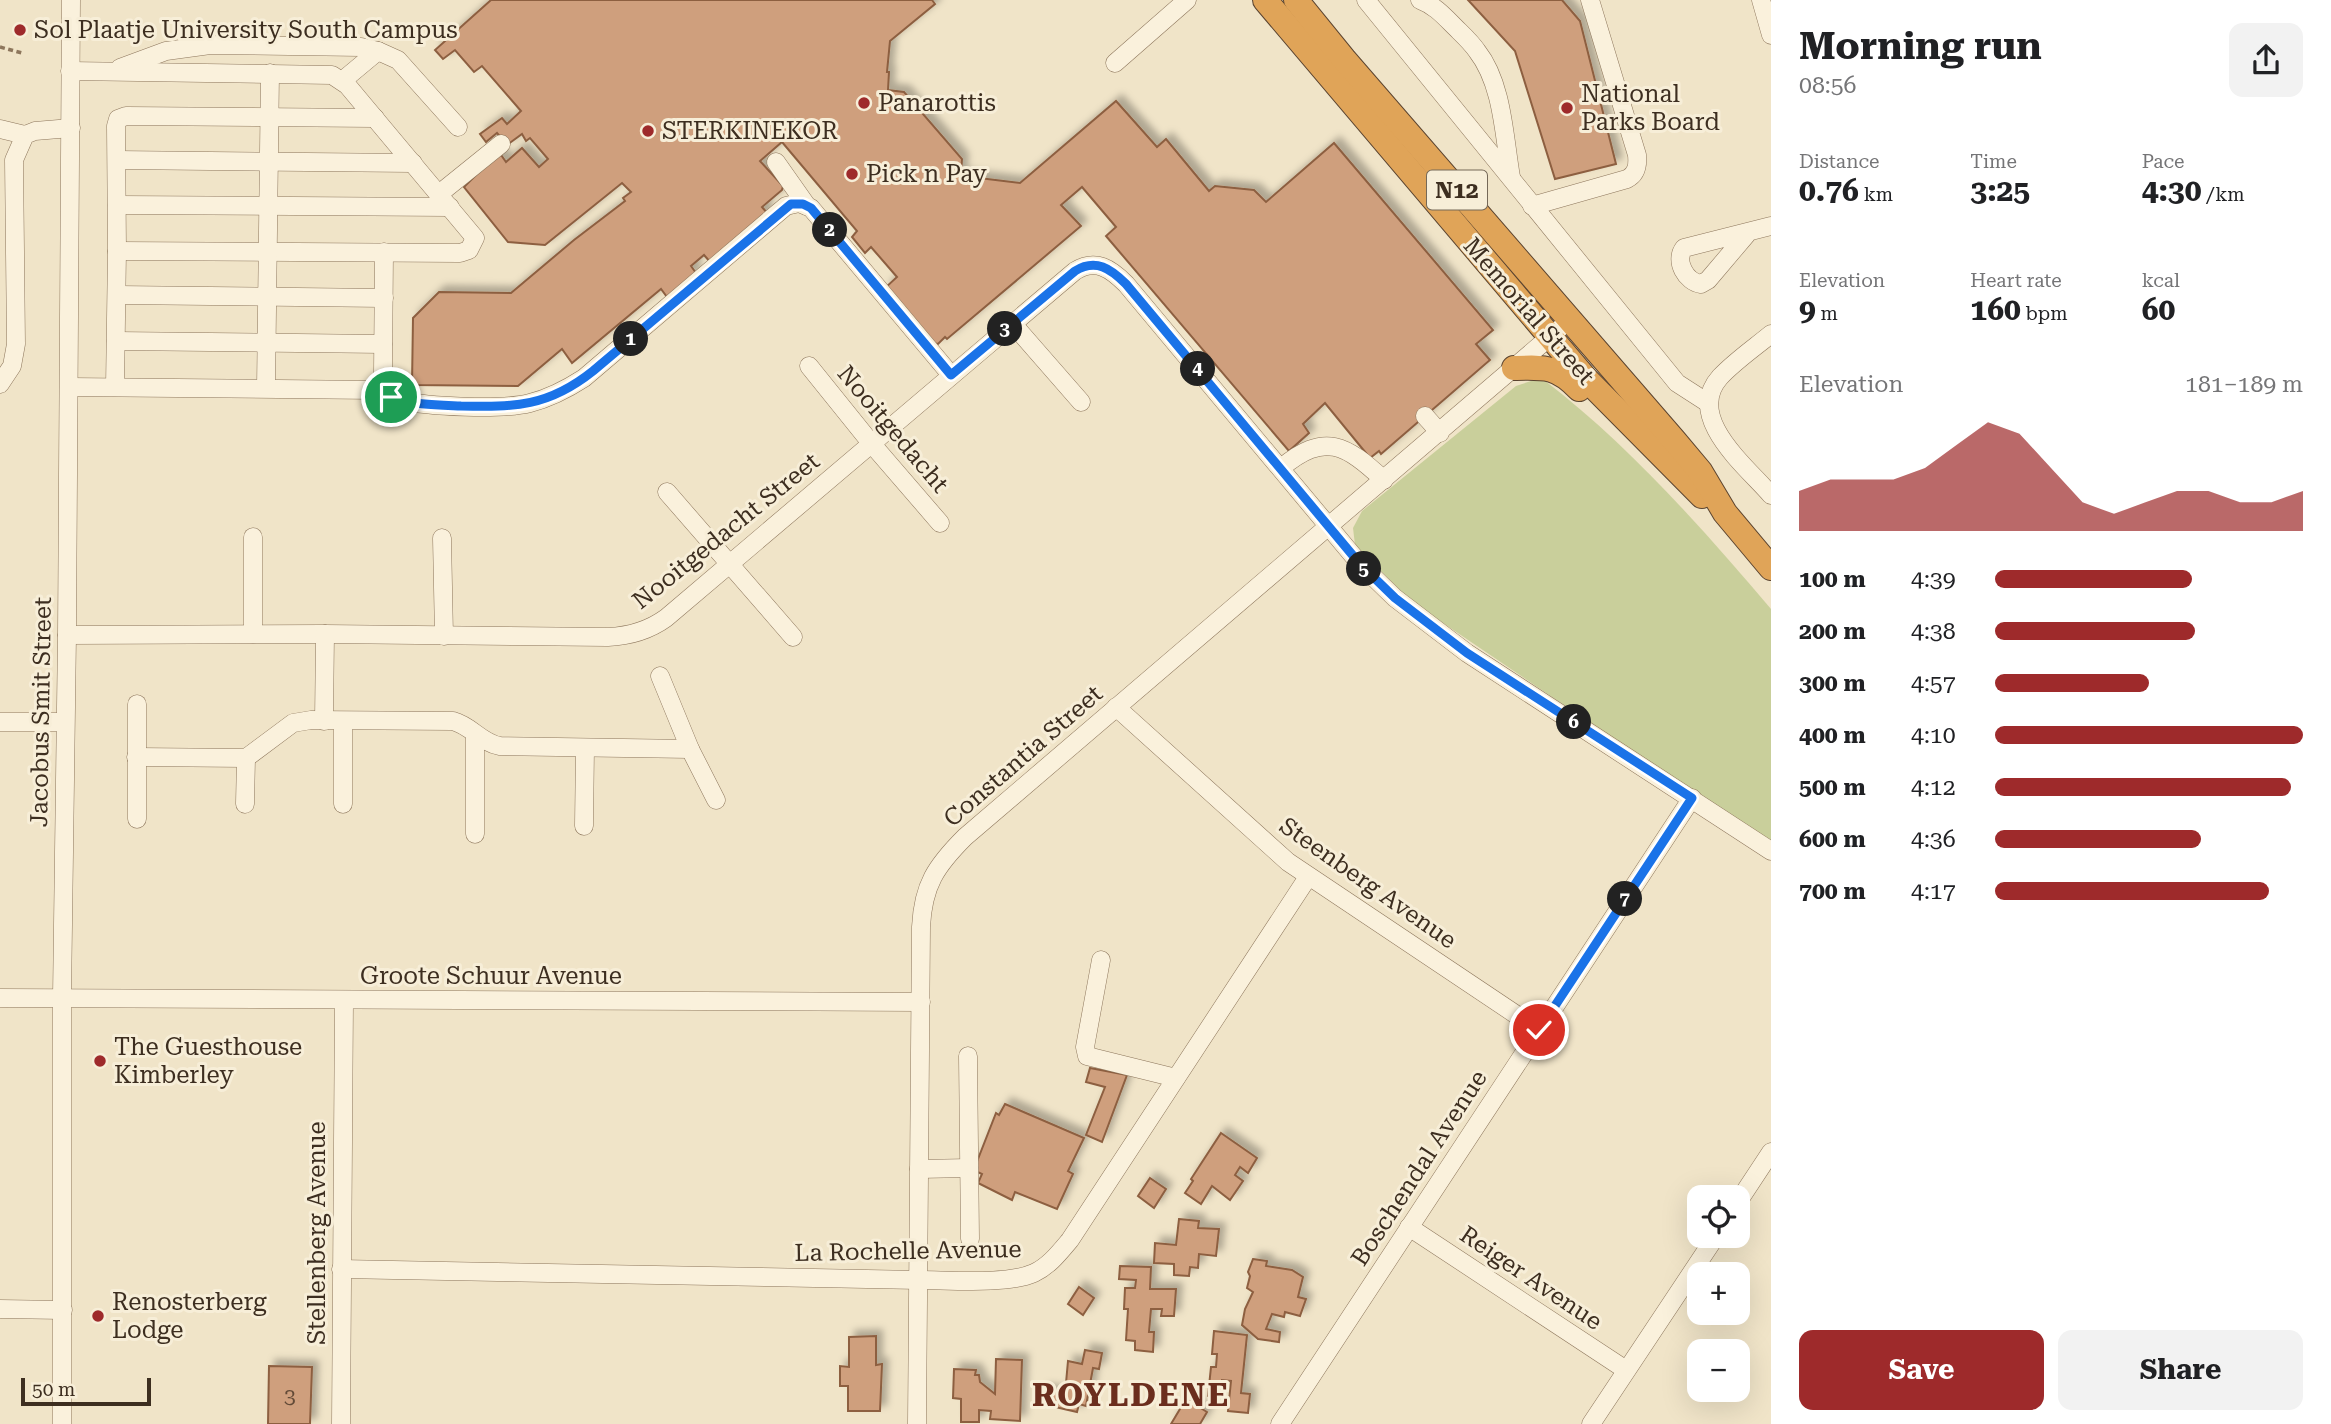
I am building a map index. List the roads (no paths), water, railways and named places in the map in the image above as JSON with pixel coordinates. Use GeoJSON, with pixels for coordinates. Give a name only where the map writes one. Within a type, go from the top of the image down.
{"type":"FeatureCollection","features":[{"type":"Feature","properties":{"kind":"highway"},"geometry":{"type":"LineString","coordinates":[[1250,0],[1294,46],[1316,62]]}},
{"type":"Feature","properties":{"kind":"highway","name":"Memorial Street"},"geometry":{"type":"LineString","coordinates":[[1265,0],[1604,399],[1673,467],[1725,513],[1771,568]]}},
{"type":"Feature","properties":{"kind":"highway","name":"Memorial Street"},"geometry":{"type":"LineString","coordinates":[[1296,0],[1700,471],[1725,513]]}},
{"type":"Feature","properties":{"kind":"highway"},"geometry":{"type":"LineString","coordinates":[[1310,0],[1325,36]]}},
{"type":"Feature","properties":{"kind":"highway"},"geometry":{"type":"LineString","coordinates":[[1514,368],[1552,369],[1564,374],[1620,431],[1649,455],[1673,467]]}},
{"type":"Feature","properties":{"kind":"street","name":"Jacobus Smit Street"},"geometry":{"type":"LineString","coordinates":[[62,1424],[62,998],[71,0]]}},
{"type":"Feature","properties":{"kind":"street"},"geometry":{"type":"LineString","coordinates":[[1115,63],[1187,0]]}},
{"type":"Feature","properties":{"kind":"street"},"geometry":{"type":"LineString","coordinates":[[1366,0],[1677,383],[1708,403]]}},
{"type":"Feature","properties":{"kind":"street"},"geometry":{"type":"LineString","coordinates":[[1420,0],[1446,17],[1478,51],[1498,102],[1512,180]]}},
{"type":"Feature","properties":{"kind":"street"},"geometry":{"type":"LineString","coordinates":[[1532,206],[1627,178],[1632,176],[1637,167],[1637,155],[1590,0]]}},
{"type":"Feature","properties":{"kind":"street"},"geometry":{"type":"LineString","coordinates":[[1761,0],[1771,35]]}},
{"type":"Feature","properties":{"kind":"street"},"geometry":{"type":"LineString","coordinates":[[111,72],[166,51],[210,45],[344,46],[378,51],[398,60],[458,127]]}},
{"type":"Feature","properties":{"kind":"street"},"geometry":{"type":"LineString","coordinates":[[342,81],[378,51]]}},
{"type":"Feature","properties":{"kind":"street"},"geometry":{"type":"LineString","coordinates":[[70,71],[325,74],[342,81],[474,234],[475,241],[469,250],[460,253],[117,251]]}},
{"type":"Feature","properties":{"kind":"street"},"geometry":{"type":"LineString","coordinates":[[266,388],[270,73]]}},
{"type":"Feature","properties":{"kind":"street"},"geometry":{"type":"LineString","coordinates":[[115,387],[116,126],[121,117],[375,118]]}},
{"type":"Feature","properties":{"kind":"street"},"geometry":{"type":"LineString","coordinates":[[0,129],[25,135],[35,131],[71,128]]}},
{"type":"Feature","properties":{"kind":"street"},"geometry":{"type":"LineString","coordinates":[[0,384],[12,366],[16,344],[14,160],[25,135]]}},
{"type":"Feature","properties":{"kind":"street"},"geometry":{"type":"LineString","coordinates":[[117,205],[269,207],[444,200],[501,144]]}},
{"type":"Feature","properties":{"kind":"street"},"geometry":{"type":"LineString","coordinates":[[117,160],[413,163]]}},
{"type":"Feature","properties":{"kind":"street"},"geometry":{"type":"LineString","coordinates":[[776,162],[807,206],[951,375]]}},
{"type":"Feature","properties":{"kind":"street"},"geometry":{"type":"LineString","coordinates":[[69,387],[376,390],[399,400],[428,405],[515,406],[561,392],[593,371],[786,206],[799,203],[807,206]]}},
{"type":"Feature","properties":{"kind":"street"},"geometry":{"type":"LineString","coordinates":[[1747,233],[1771,226]]}},
{"type":"Feature","properties":{"kind":"street"},"geometry":{"type":"LineString","coordinates":[[376,390],[383,378],[384,252]]}},
{"type":"Feature","properties":{"kind":"street","name":"Nooitgedacht Street"},"geometry":{"type":"LineString","coordinates":[[67,635],[325,634],[608,638],[649,629],[666,618],[1012,323],[1082,267],[1102,266],[1126,284],[1368,573],[1416,615],[1467,653],[1771,851]]}},
{"type":"Feature","properties":{"kind":"street"},"geometry":{"type":"LineString","coordinates":[[117,295],[384,298]]}},
{"type":"Feature","properties":{"kind":"street","name":"Constantia Street"},"geometry":{"type":"LineString","coordinates":[[917,1424],[922,911],[929,883],[936,869],[965,837],[1569,321]]}},
{"type":"Feature","properties":{"kind":"street"},"geometry":{"type":"LineString","coordinates":[[1012,323],[1081,402]]}},
{"type":"Feature","properties":{"kind":"street"},"geometry":{"type":"LineString","coordinates":[[1771,334],[1720,377],[1711,391],[1708,403],[1708,412],[1717,432],[1771,495]]}},
{"type":"Feature","properties":{"kind":"street"},"geometry":{"type":"LineString","coordinates":[[116,341],[383,344]]}},
{"type":"Feature","properties":{"kind":"street","name":"Nooitgedacht"},"geometry":{"type":"LineString","coordinates":[[809,366],[940,523]]}},
{"type":"Feature","properties":{"kind":"street"},"geometry":{"type":"LineString","coordinates":[[1425,416],[1440,433]]}},
{"type":"Feature","properties":{"kind":"street"},"geometry":{"type":"LineString","coordinates":[[1281,468],[1307,448],[1331,446],[1357,457],[1384,481]]}},
{"type":"Feature","properties":{"kind":"street"},"geometry":{"type":"LineString","coordinates":[[667,492],[793,638]]}},
{"type":"Feature","properties":{"kind":"street"},"geometry":{"type":"LineString","coordinates":[[253,537],[253,634]]}},
{"type":"Feature","properties":{"kind":"street"},"geometry":{"type":"LineString","coordinates":[[442,538],[444,636]]}},
{"type":"Feature","properties":{"kind":"street"},"geometry":{"type":"LineString","coordinates":[[324,721],[325,634]]}},
{"type":"Feature","properties":{"kind":"street"},"geometry":{"type":"LineString","coordinates":[[660,676],[690,749],[716,800]]}},
{"type":"Feature","properties":{"kind":"street"},"geometry":{"type":"LineString","coordinates":[[137,704],[137,819]]}},
{"type":"Feature","properties":{"kind":"street","name":"Steenberg Avenue"},"geometry":{"type":"LineString","coordinates":[[1116,707],[1272,848],[1308,877],[1539,1030]]}},
{"type":"Feature","properties":{"kind":"street"},"geometry":{"type":"LineString","coordinates":[[136,757],[246,758],[293,723],[305,720],[453,721],[465,725],[486,742],[500,746],[690,749]]}},
{"type":"Feature","properties":{"kind":"street"},"geometry":{"type":"LineString","coordinates":[[343,721],[343,804]]}},
{"type":"Feature","properties":{"kind":"street"},"geometry":{"type":"LineString","coordinates":[[0,722],[65,722]]}},
{"type":"Feature","properties":{"kind":"street"},"geometry":{"type":"LineString","coordinates":[[475,734],[475,834]]}},
{"type":"Feature","properties":{"kind":"street"},"geometry":{"type":"LineString","coordinates":[[584,826],[585,748]]}},
{"type":"Feature","properties":{"kind":"street"},"geometry":{"type":"LineString","coordinates":[[245,804],[246,758]]}},
{"type":"Feature","properties":{"kind":"street","name":"Boschendal Avenue"},"geometry":{"type":"LineString","coordinates":[[1280,1424],[1692,798]]}},
{"type":"Feature","properties":{"kind":"street","name":"La Rochelle Avenue"},"geometry":{"type":"LineString","coordinates":[[341,1269],[919,1280],[1010,1279],[1035,1273],[1047,1265],[1070,1240],[1308,877]]}},
{"type":"Feature","properties":{"kind":"street"},"geometry":{"type":"LineString","coordinates":[[1101,960],[1085,1048],[1087,1056],[1176,1079]]}},
{"type":"Feature","properties":{"kind":"street","name":"Groote Schuur Avenue"},"geometry":{"type":"LineString","coordinates":[[0,998],[921,1002]]}},
{"type":"Feature","properties":{"kind":"street","name":"Stellenberg Avenue"},"geometry":{"type":"LineString","coordinates":[[341,1424],[344,1001]]}},
{"type":"Feature","properties":{"kind":"street"},"geometry":{"type":"LineString","coordinates":[[968,1056],[970,1240]]}},
{"type":"Feature","properties":{"kind":"street"},"geometry":{"type":"LineString","coordinates":[[1749,1185],[1771,1152]]}},
{"type":"Feature","properties":{"kind":"street"},"geometry":{"type":"LineString","coordinates":[[919,1169],[969,1168]]}},
{"type":"Feature","properties":{"kind":"street","name":"Reiger Avenue"},"geometry":{"type":"LineString","coordinates":[[1409,1227],[1626,1370]]}},
{"type":"Feature","properties":{"kind":"street"},"geometry":{"type":"LineString","coordinates":[[1591,1424],[1708,1248]]}},
{"type":"Feature","properties":{"kind":"street"},"geometry":{"type":"LineString","coordinates":[[0,1309],[63,1310]]}},
{"type":"Feature","properties":{"kind":"place","name":"Sol Plaatje University South Campus"},"geometry":{"type":"Point","coordinates":[20,30]}},
{"type":"Feature","properties":{"kind":"place","name":"Panarottis"},"geometry":{"type":"Point","coordinates":[864,103]}},
{"type":"Feature","properties":{"kind":"place","name":"National Parks Board"},"geometry":{"type":"Point","coordinates":[1567,108]}},
{"type":"Feature","properties":{"kind":"place","name":"STERKINEKOR"},"geometry":{"type":"Point","coordinates":[648,131]}},
{"type":"Feature","properties":{"kind":"place","name":"Pick n Pay"},"geometry":{"type":"Point","coordinates":[852,174]}},
{"type":"Feature","properties":{"kind":"place","name":"The Guesthouse Kimberley"},"geometry":{"type":"Point","coordinates":[100,1061]}},
{"type":"Feature","properties":{"kind":"place","name":"Renosterberg Lodge"},"geometry":{"type":"Point","coordinates":[98,1316]}},
{"type":"Feature","properties":{"kind":"district","name":"ROYLDENE"},"geometry":{"type":"Point","coordinates":[1131,1395]}}]}
